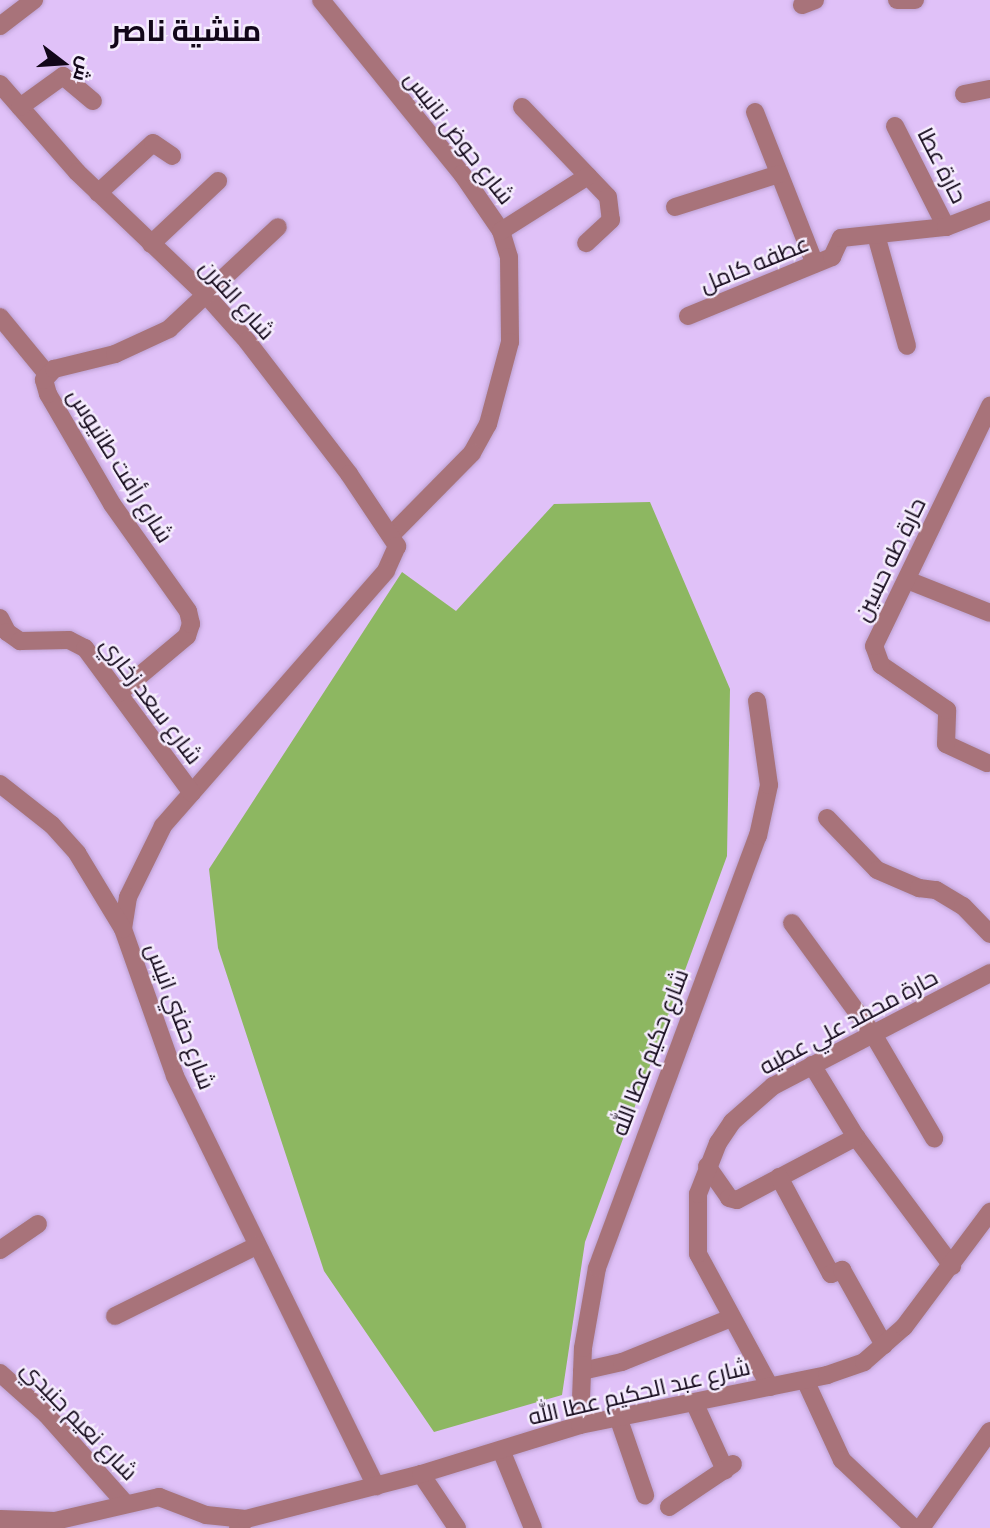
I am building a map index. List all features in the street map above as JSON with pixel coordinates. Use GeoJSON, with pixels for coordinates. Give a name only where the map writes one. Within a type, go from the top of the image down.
{"type":"FeatureCollection","features":[{"type":"Feature","properties":{"kind":"street"},"geometry":{"type":"LineString","coordinates":[[0,26],[34,0]]}},
{"type":"Feature","properties":{"kind":"street","name":"شارع حوض نانيس"},"geometry":{"type":"LineString","coordinates":[[321,0],[429,131],[501,231],[513,295],[510,342],[488,425],[472,453],[392,534]]}},
{"type":"Feature","properties":{"kind":"street"},"geometry":{"type":"LineString","coordinates":[[897,0],[915,0]]}},
{"type":"Feature","properties":{"kind":"street"},"geometry":{"type":"LineString","coordinates":[[20,107],[64,76],[93,101]]}},
{"type":"Feature","properties":{"kind":"street","name":"شارع الفرن"},"geometry":{"type":"LineString","coordinates":[[0,84],[97,192],[208,297],[392,534]]}},
{"type":"Feature","properties":{"kind":"street"},"geometry":{"type":"LineString","coordinates":[[964,94],[990,89]]}},
{"type":"Feature","properties":{"kind":"street"},"geometry":{"type":"LineString","coordinates":[[522,107],[587,176],[612,207],[603,230],[586,243]]}},
{"type":"Feature","properties":{"kind":"street"},"geometry":{"type":"LineString","coordinates":[[755,112],[815,264]]}},
{"type":"Feature","properties":{"kind":"street","name":"حارة عطا"},"geometry":{"type":"LineString","coordinates":[[895,126],[946,227]]}},
{"type":"Feature","properties":{"kind":"street"},"geometry":{"type":"LineString","coordinates":[[97,192],[153,143],[172,156]]}},
{"type":"Feature","properties":{"kind":"street"},"geometry":{"type":"LineString","coordinates":[[675,207],[779,174]]}},
{"type":"Feature","properties":{"kind":"street"},"geometry":{"type":"LineString","coordinates":[[501,231],[587,176]]}},
{"type":"Feature","properties":{"kind":"street"},"geometry":{"type":"LineString","coordinates":[[151,244],[218,181]]}},
{"type":"Feature","properties":{"kind":"street","name":"عطفه كامل"},"geometry":{"type":"LineString","coordinates":[[688,316],[835,255],[842,238],[946,227],[990,210]]}},
{"type":"Feature","properties":{"kind":"street","name":"شارع رأفت طانيوس"},"geometry":{"type":"LineString","coordinates":[[119,693],[187,636],[191,624],[188,611],[112,504],[48,394],[47,374],[142,344],[208,297],[278,227]]}},
{"type":"Feature","properties":{"kind":"street"},"geometry":{"type":"LineString","coordinates":[[876,235],[907,345]]}},
{"type":"Feature","properties":{"kind":"street"},"geometry":{"type":"LineString","coordinates":[[0,317],[47,374]]}},
{"type":"Feature","properties":{"kind":"street","name":"حارة طه حسين"},"geometry":{"type":"LineString","coordinates":[[987,763],[946,744],[947,710],[889,672],[877,657],[874,646],[990,406]]}},
{"type":"Feature","properties":{"kind":"street","name":"شارع حفني انيس"},"geometry":{"type":"LineString","coordinates":[[376,1486],[256,1246],[175,1076],[123,929],[128,897],[163,826],[395,559],[392,534]]}},
{"type":"Feature","properties":{"kind":"street"},"geometry":{"type":"LineString","coordinates":[[907,580],[990,613]]}},
{"type":"Feature","properties":{"kind":"street","name":"شارع سعد زخاري"},"geometry":{"type":"LineString","coordinates":[[0,618],[7,632],[20,641],[69,640],[85,648],[192,793]]}},
{"type":"Feature","properties":{"kind":"street","name":"شارع حكيم عطا الله"},"geometry":{"type":"LineString","coordinates":[[580,1425],[582,1371],[597,1268],[758,836],[769,785],[757,701]]}},
{"type":"Feature","properties":{"kind":"street"},"geometry":{"type":"LineString","coordinates":[[0,784],[52,825],[77,853],[123,929]]}},
{"type":"Feature","properties":{"kind":"street"},"geometry":{"type":"LineString","coordinates":[[827,818],[877,870],[919,888],[936,890],[963,906],[990,934]]}},
{"type":"Feature","properties":{"kind":"street"},"geometry":{"type":"LineString","coordinates":[[792,923],[873,1034],[934,1138]]}},
{"type":"Feature","properties":{"kind":"street","name":"حارة محمد علي عطيه"},"geometry":{"type":"LineString","coordinates":[[770,1387],[698,1254],[698,1194],[707,1166],[732,1122],[773,1086],[990,974]]}},
{"type":"Feature","properties":{"kind":"street"},"geometry":{"type":"LineString","coordinates":[[812,1065],[856,1136],[952,1266]]}},
{"type":"Feature","properties":{"kind":"street"},"geometry":{"type":"LineString","coordinates":[[707,1166],[733,1201],[856,1136]]}},
{"type":"Feature","properties":{"kind":"street"},"geometry":{"type":"LineString","coordinates":[[779,1177],[831,1273],[842,1270],[884,1345]]}},
{"type":"Feature","properties":{"kind":"street","name":"شارع عبد الحكيم عطا الله"},"geometry":{"type":"LineString","coordinates":[[0,1519],[55,1521],[124,1502],[159,1497],[206,1515],[242,1524],[421,1474],[580,1425],[805,1380],[864,1362],[884,1345],[904,1327],[987,1223]]}},
{"type":"Feature","properties":{"kind":"street"},"geometry":{"type":"LineString","coordinates":[[0,1250],[38,1224]]}},
{"type":"Feature","properties":{"kind":"street"},"geometry":{"type":"LineString","coordinates":[[115,1316],[256,1246]]}},
{"type":"Feature","properties":{"kind":"street"},"geometry":{"type":"LineString","coordinates":[[582,1371],[622,1362],[732,1318]]}},
{"type":"Feature","properties":{"kind":"street","name":"شارع نعيم جنيدي"},"geometry":{"type":"LineString","coordinates":[[0,1373],[46,1414],[124,1502]]}},
{"type":"Feature","properties":{"kind":"street"},"geometry":{"type":"LineString","coordinates":[[805,1380],[842,1460],[915,1528]]}},
{"type":"Feature","properties":{"kind":"street"},"geometry":{"type":"LineString","coordinates":[[669,1507],[729,1467],[694,1402]]}},
{"type":"Feature","properties":{"kind":"street"},"geometry":{"type":"LineString","coordinates":[[618,1417],[645,1495]]}},
{"type":"Feature","properties":{"kind":"street"},"geometry":{"type":"LineString","coordinates":[[921,1528],[990,1431]]}},
{"type":"Feature","properties":{"kind":"street"},"geometry":{"type":"LineString","coordinates":[[501,1450],[533,1528]]}},
{"type":"Feature","properties":{"kind":"street"},"geometry":{"type":"LineString","coordinates":[[421,1474],[457,1528]]}},
{"type":"Feature","properties":{"kind":"green space"},"geometry":{"type":"Polygon","coordinates":[[[650,502],[730,689],[727,856],[585,1242],[562,1395],[434,1432],[324,1271],[218,948],[209,869],[402,572],[456,611],[554,504],[650,502]]]}},
{"type":"Feature","properties":{"kind":"district","name":"منشية ناصر"},"geometry":{"type":"Point","coordinates":[186,30]}}]}
